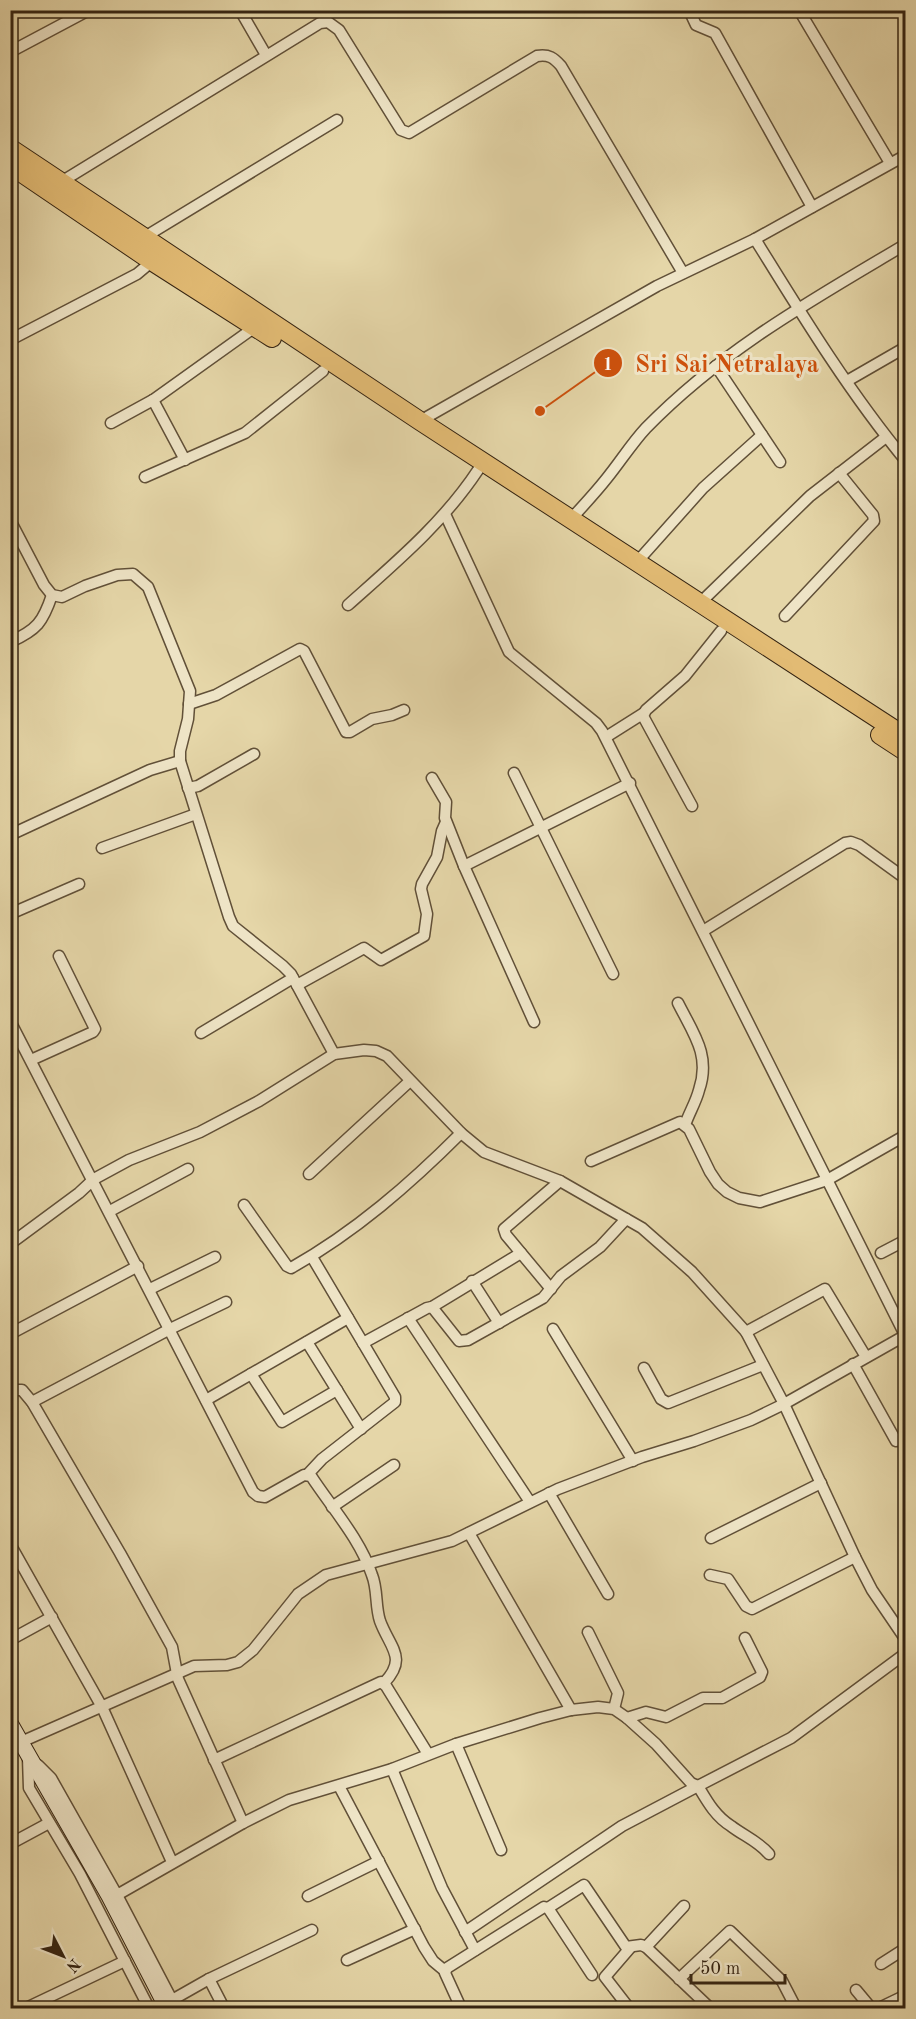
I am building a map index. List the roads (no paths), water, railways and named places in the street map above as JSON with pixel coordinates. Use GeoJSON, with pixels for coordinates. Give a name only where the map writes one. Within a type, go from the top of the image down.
{"type":"FeatureCollection","features":[{"type":"Feature","properties":{"kind":"main road"},"geometry":{"type":"LineString","coordinates":[[10,148],[143,237],[158,256],[255,327],[478,470],[906,752]]}},
{"type":"Feature","properties":{"kind":"main road"},"geometry":{"type":"LineString","coordinates":[[10,165],[420,421],[906,737]]}},
{"type":"Feature","properties":{"kind":"street"},"geometry":{"type":"LineString","coordinates":[[240,10],[266,55]]}},
{"type":"Feature","properties":{"kind":"street"},"geometry":{"type":"LineString","coordinates":[[689,10],[700,27],[710,29],[715,33],[812,207]]}},
{"type":"Feature","properties":{"kind":"street"},"geometry":{"type":"LineString","coordinates":[[799,10],[890,163]]}},
{"type":"Feature","properties":{"kind":"street"},"geometry":{"type":"LineString","coordinates":[[10,52],[86,11]]}},
{"type":"Feature","properties":{"kind":"street"},"geometry":{"type":"LineString","coordinates":[[61,182],[266,55],[320,23],[328,22],[339,30],[401,130],[409,133],[537,56],[546,54],[555,59],[683,273]]}},
{"type":"Feature","properties":{"kind":"street"},"geometry":{"type":"LineString","coordinates":[[143,237],[337,120]]}},
{"type":"Feature","properties":{"kind":"street"},"geometry":{"type":"LineString","coordinates":[[420,421],[657,286],[755,239],[906,154]]}},
{"type":"Feature","properties":{"kind":"street"},"geometry":{"type":"LineString","coordinates":[[755,239],[847,381],[906,461]]}},
{"type":"Feature","properties":{"kind":"street"},"geometry":{"type":"LineString","coordinates":[[571,519],[606,480],[645,430],[716,366],[749,340],[798,308],[906,244]]}},
{"type":"Feature","properties":{"kind":"street"},"geometry":{"type":"LineString","coordinates":[[10,340],[137,274],[158,256]]}},
{"type":"Feature","properties":{"kind":"street"},"geometry":{"type":"LineString","coordinates":[[111,423],[153,400],[255,327]]}},
{"type":"Feature","properties":{"kind":"street"},"geometry":{"type":"LineString","coordinates":[[847,381],[906,347]]}},
{"type":"Feature","properties":{"kind":"street"},"geometry":{"type":"LineString","coordinates":[[716,366],[780,462]]}},
{"type":"Feature","properties":{"kind":"street"},"geometry":{"type":"LineString","coordinates":[[145,477],[245,433],[323,370]]}},
{"type":"Feature","properties":{"kind":"street"},"geometry":{"type":"LineString","coordinates":[[153,400],[185,460]]}},
{"type":"Feature","properties":{"kind":"street"},"geometry":{"type":"LineString","coordinates":[[637,562],[703,488],[762,435]]}},
{"type":"Feature","properties":{"kind":"street"},"geometry":{"type":"LineString","coordinates":[[700,603],[810,496],[886,436]]}},
{"type":"Feature","properties":{"kind":"street"},"geometry":{"type":"LineString","coordinates":[[348,605],[417,543],[445,514],[478,470]]}},
{"type":"Feature","properties":{"kind":"street"},"geometry":{"type":"LineString","coordinates":[[784,616],[874,521],[873,515],[839,473]]}},
{"type":"Feature","properties":{"kind":"street"},"geometry":{"type":"LineString","coordinates":[[25,1749],[102,1707],[176,1673],[194,1666],[227,1665],[238,1662],[254,1650],[288,1604],[311,1584],[332,1573],[434,1547],[469,1533],[549,1493],[751,1420],[905,1336],[606,737],[596,723],[509,652],[445,514]]}},
{"type":"Feature","properties":{"kind":"street"},"geometry":{"type":"LineString","coordinates":[[11,522],[44,585],[52,595],[62,597],[117,575],[133,574],[148,587],[190,691],[188,719],[180,751],[180,761],[229,918],[233,926],[283,966],[295,981],[334,1054]]}},
{"type":"Feature","properties":{"kind":"street"},"geometry":{"type":"LineString","coordinates":[[10,642],[40,624],[46,615],[52,595]]}},
{"type":"Feature","properties":{"kind":"street"},"geometry":{"type":"LineString","coordinates":[[606,737],[644,713],[685,676],[721,631]]}},
{"type":"Feature","properties":{"kind":"street"},"geometry":{"type":"LineString","coordinates":[[189,704],[216,695],[300,649],[304,651],[346,732],[372,719],[404,710]]}},
{"type":"Feature","properties":{"kind":"street"},"geometry":{"type":"LineString","coordinates":[[644,713],[692,806]]}},
{"type":"Feature","properties":{"kind":"street"},"geometry":{"type":"LineString","coordinates":[[188,788],[198,786],[254,754]]}},
{"type":"Feature","properties":{"kind":"street"},"geometry":{"type":"LineString","coordinates":[[10,835],[150,770],[180,761]]}},
{"type":"Feature","properties":{"kind":"street"},"geometry":{"type":"LineString","coordinates":[[514,773],[613,974]]}},
{"type":"Feature","properties":{"kind":"street"},"geometry":{"type":"LineString","coordinates":[[432,778],[447,802],[444,814],[446,822],[534,1022]]}},
{"type":"Feature","properties":{"kind":"street"},"geometry":{"type":"LineString","coordinates":[[464,866],[630,783]]}},
{"type":"Feature","properties":{"kind":"street"},"geometry":{"type":"LineString","coordinates":[[102,848],[196,814]]}},
{"type":"Feature","properties":{"kind":"street"},"geometry":{"type":"LineString","coordinates":[[201,1033],[295,981],[364,948],[381,960],[424,936],[427,914],[421,889],[437,857],[446,822]]}},
{"type":"Feature","properties":{"kind":"street"},"geometry":{"type":"LineString","coordinates":[[703,931],[845,843],[851,842],[859,845],[906,879]]}},
{"type":"Feature","properties":{"kind":"street"},"geometry":{"type":"LineString","coordinates":[[10,914],[79,884]]}},
{"type":"Feature","properties":{"kind":"street"},"geometry":{"type":"LineString","coordinates":[[31,1060],[93,1032],[95,1029],[59,956]]}},
{"type":"Feature","properties":{"kind":"street"},"geometry":{"type":"LineString","coordinates":[[678,1003],[702,1050],[704,1068],[698,1094],[685,1125]]}},
{"type":"Feature","properties":{"kind":"street"},"geometry":{"type":"LineString","coordinates":[[10,1021],[94,1179],[236,1461],[253,1492],[258,1496],[265,1497],[308,1474],[322,1459],[395,1402],[395,1397],[312,1257]]}},
{"type":"Feature","properties":{"kind":"street"},"geometry":{"type":"LineString","coordinates":[[10,1244],[79,1193],[94,1179],[129,1160],[200,1132],[259,1101],[334,1054],[364,1050],[376,1051],[387,1056],[461,1133],[484,1152],[560,1181],[642,1228],[692,1272],[746,1332],[784,1404],[872,1590],[906,1640]]}},
{"type":"Feature","properties":{"kind":"street"},"geometry":{"type":"LineString","coordinates":[[309,1174],[410,1080]]}},
{"type":"Feature","properties":{"kind":"street"},"geometry":{"type":"LineString","coordinates":[[591,1161],[676,1123],[685,1125],[718,1184],[739,1198],[760,1202],[827,1180],[906,1135]]}},
{"type":"Feature","properties":{"kind":"street"},"geometry":{"type":"LineString","coordinates":[[244,1205],[288,1268],[291,1268],[312,1257],[362,1222],[426,1168],[461,1133]]}},
{"type":"Feature","properties":{"kind":"street"},"geometry":{"type":"LineString","coordinates":[[110,1211],[189,1169]]}},
{"type":"Feature","properties":{"kind":"street"},"geometry":{"type":"LineString","coordinates":[[551,1288],[506,1235],[505,1227],[560,1181]]}},
{"type":"Feature","properties":{"kind":"street"},"geometry":{"type":"LineString","coordinates":[[432,1307],[459,1341],[468,1340],[534,1304],[561,1276],[600,1247],[626,1218]]}},
{"type":"Feature","properties":{"kind":"street"},"geometry":{"type":"LineString","coordinates":[[881,1253],[906,1239]]}},
{"type":"Feature","properties":{"kind":"street"},"geometry":{"type":"LineString","coordinates":[[363,1343],[432,1307],[521,1253]]}},
{"type":"Feature","properties":{"kind":"street"},"geometry":{"type":"LineString","coordinates":[[150,1289],[215,1257]]}},
{"type":"Feature","properties":{"kind":"street"},"geometry":{"type":"LineString","coordinates":[[10,1334],[138,1266]]}},
{"type":"Feature","properties":{"kind":"street"},"geometry":{"type":"LineString","coordinates":[[472,1281],[499,1323]]}},
{"type":"Feature","properties":{"kind":"street"},"geometry":{"type":"LineString","coordinates":[[746,1332],[825,1289],[866,1357]]}},
{"type":"Feature","properties":{"kind":"street"},"geometry":{"type":"LineString","coordinates":[[32,1402],[226,1302]]}},
{"type":"Feature","properties":{"kind":"street"},"geometry":{"type":"LineString","coordinates":[[206,1400],[348,1318]]}},
{"type":"Feature","properties":{"kind":"street"},"geometry":{"type":"LineString","coordinates":[[408,1318],[530,1502]]}},
{"type":"Feature","properties":{"kind":"street"},"geometry":{"type":"LineString","coordinates":[[553,1329],[633,1461]]}},
{"type":"Feature","properties":{"kind":"street"},"geometry":{"type":"LineString","coordinates":[[307,1342],[361,1429]]}},
{"type":"Feature","properties":{"kind":"street"},"geometry":{"type":"LineString","coordinates":[[853,1364],[896,1441]]}},
{"type":"Feature","properties":{"kind":"street"},"geometry":{"type":"LineString","coordinates":[[644,1368],[661,1399],[668,1403],[763,1365]]}},
{"type":"Feature","properties":{"kind":"street"},"geometry":{"type":"LineString","coordinates":[[250,1374],[282,1422],[337,1390]]}},
{"type":"Feature","properties":{"kind":"street"},"geometry":{"type":"LineString","coordinates":[[10,1393],[18,1389],[22,1390],[32,1402],[172,1647],[176,1673],[243,1823]]}},
{"type":"Feature","properties":{"kind":"street"},"geometry":{"type":"LineString","coordinates":[[332,1507],[394,1465]]}},
{"type":"Feature","properties":{"kind":"street"},"geometry":{"type":"LineString","coordinates":[[308,1474],[350,1533],[368,1563],[375,1586],[377,1610],[397,1660],[395,1671],[384,1683]]}},
{"type":"Feature","properties":{"kind":"street"},"geometry":{"type":"LineString","coordinates":[[711,1538],[821,1484]]}},
{"type":"Feature","properties":{"kind":"street"},"geometry":{"type":"LineString","coordinates":[[549,1493],[608,1594]]}},
{"type":"Feature","properties":{"kind":"street"},"geometry":{"type":"LineString","coordinates":[[469,1533],[571,1710]]}},
{"type":"Feature","properties":{"kind":"street"},"geometry":{"type":"LineString","coordinates":[[10,1544],[102,1707],[172,1862]]}},
{"type":"Feature","properties":{"kind":"street"},"geometry":{"type":"LineString","coordinates":[[710,1575],[728,1579],[746,1606],[752,1609],[855,1557]]}},
{"type":"Feature","properties":{"kind":"street"},"geometry":{"type":"LineString","coordinates":[[10,1640],[52,1617]]}},
{"type":"Feature","properties":{"kind":"street"},"geometry":{"type":"LineString","coordinates":[[588,1632],[618,1693],[614,1708]]}},
{"type":"Feature","properties":{"kind":"street"},"geometry":{"type":"LineString","coordinates":[[627,1718],[646,1712],[666,1717],[703,1698],[722,1698],[760,1677],[762,1672],[745,1638]]}},
{"type":"Feature","properties":{"kind":"street"},"geometry":{"type":"LineString","coordinates":[[465,1932],[622,1826],[791,1738],[906,1653]]}},
{"type":"Feature","properties":{"kind":"street"},"geometry":{"type":"LineString","coordinates":[[214,1760],[376,1683],[384,1683]]}},
{"type":"Feature","properties":{"kind":"street"},"geometry":{"type":"LineString","coordinates":[[384,1683],[428,1754]]}},
{"type":"Feature","properties":{"kind":"street"},"geometry":{"type":"LineString","coordinates":[[117,1894],[243,1823],[289,1800],[392,1769],[456,1744],[540,1718],[571,1710],[598,1707],[614,1708],[627,1718],[656,1744],[691,1783],[698,1786],[714,1812],[731,1827],[764,1847],[769,1854]]}},
{"type":"Feature","properties":{"kind":"street"},"geometry":{"type":"LineString","coordinates":[[10,1723],[109,1896],[167,2008]]}},
{"type":"Feature","properties":{"kind":"street"},"geometry":{"type":"LineString","coordinates":[[456,1744],[501,1850]]}},
{"type":"Feature","properties":{"kind":"street"},"geometry":{"type":"LineString","coordinates":[[25,1749],[29,1788],[80,1874],[149,2008]]}},
{"type":"Feature","properties":{"kind":"street"},"geometry":{"type":"LineString","coordinates":[[25,1749],[51,1778],[117,1894],[172,2000],[209,1979],[312,1930]]}},
{"type":"Feature","properties":{"kind":"street"},"geometry":{"type":"LineString","coordinates":[[392,1769],[442,1888],[475,1950]]}},
{"type":"Feature","properties":{"kind":"street"},"geometry":{"type":"LineString","coordinates":[[339,1786],[433,1961],[445,1971],[460,2008]]}},
{"type":"Feature","properties":{"kind":"street"},"geometry":{"type":"LineString","coordinates":[[10,1844],[50,1823]]}},
{"type":"Feature","properties":{"kind":"street"},"geometry":{"type":"LineString","coordinates":[[308,1896],[379,1862]]}},
{"type":"Feature","properties":{"kind":"street"},"geometry":{"type":"LineString","coordinates":[[445,1971],[544,1907],[548,1908],[584,1885],[624,1944],[630,1948]]}},
{"type":"Feature","properties":{"kind":"street"},"geometry":{"type":"LineString","coordinates":[[646,1947],[684,1906]]}},
{"type":"Feature","properties":{"kind":"street"},"geometry":{"type":"LineString","coordinates":[[548,1908],[592,1974]]}},
{"type":"Feature","properties":{"kind":"street"},"geometry":{"type":"LineString","coordinates":[[347,1960],[415,1929]]}},
{"type":"Feature","properties":{"kind":"street"},"geometry":{"type":"LineString","coordinates":[[679,1979],[730,1931],[782,1981],[796,2008]]}},
{"type":"Feature","properties":{"kind":"street"},"geometry":{"type":"LineString","coordinates":[[629,2008],[605,1977],[630,1948],[641,1945],[646,1947],[710,2008]]}},
{"type":"Feature","properties":{"kind":"street"},"geometry":{"type":"LineString","coordinates":[[881,1964],[906,1948]]}},
{"type":"Feature","properties":{"kind":"street"},"geometry":{"type":"LineString","coordinates":[[26,2008],[124,1961]]}},
{"type":"Feature","properties":{"kind":"street"},"geometry":{"type":"LineString","coordinates":[[209,1979],[224,2008]]}},
{"type":"Feature","properties":{"kind":"street"},"geometry":{"type":"LineString","coordinates":[[856,1990],[871,2008]]}},
{"type":"Feature","properties":{"kind":"street"},"geometry":{"type":"LineString","coordinates":[[879,2008],[906,1995]]}},
{"type":"Feature","properties":{"kind":"place","name":"Sri Sai Netralaya"},"geometry":{"type":"Point","coordinates":[540,411]}}]}
